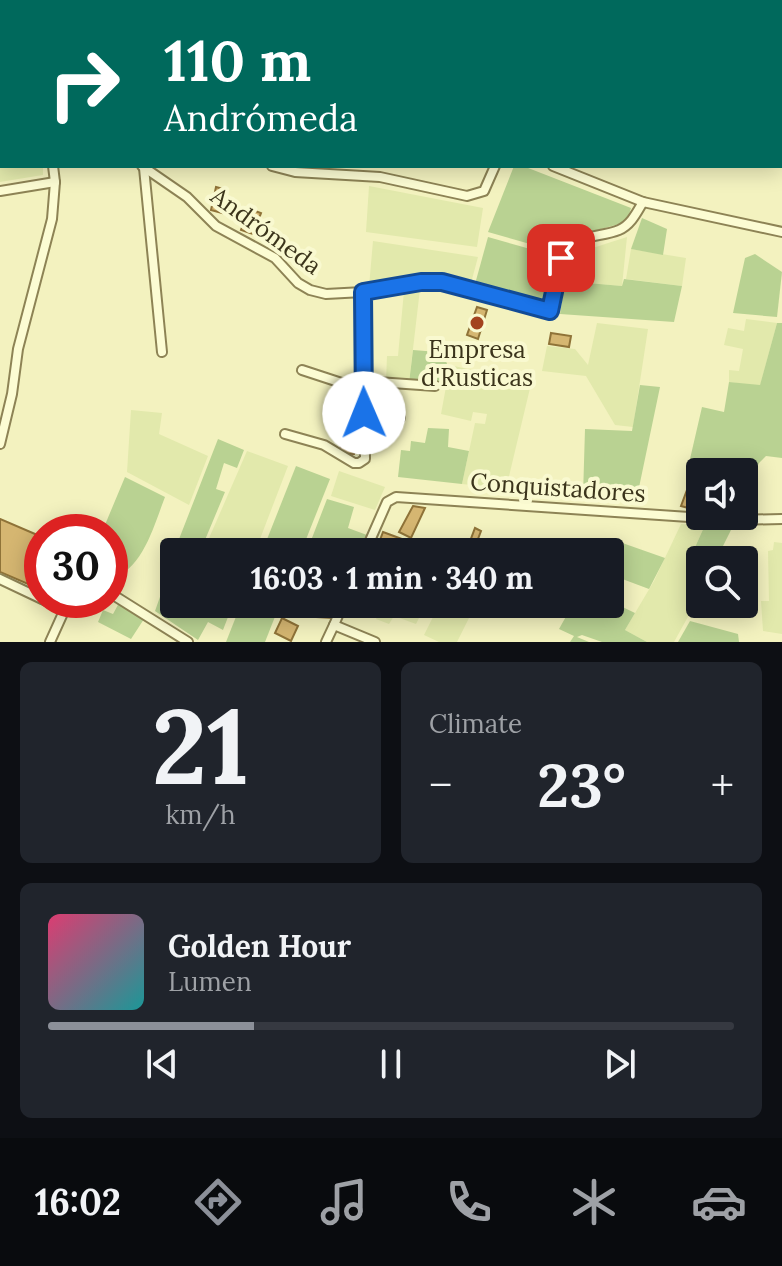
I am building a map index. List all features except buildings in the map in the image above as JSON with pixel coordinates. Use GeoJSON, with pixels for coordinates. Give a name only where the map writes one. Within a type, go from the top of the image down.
{"type":"FeatureCollection","features":[{"type":"Feature","properties":{"kind":"street"},"geometry":{"type":"LineString","coordinates":[[0,444],[12,394],[18,349],[52,219],[53,168]]}},
{"type":"Feature","properties":{"kind":"street"},"geometry":{"type":"LineString","coordinates":[[143,168],[162,352]]}},
{"type":"Feature","properties":{"kind":"street","name":"Andrómeda"},"geometry":{"type":"LineString","coordinates":[[144,168],[187,197],[216,226],[275,258],[298,283],[310,290],[326,294],[363,292],[421,282],[442,282],[550,311],[561,258],[569,247],[578,241],[621,229],[632,220],[643,202]]}},
{"type":"Feature","properties":{"kind":"street"},"geometry":{"type":"LineString","coordinates":[[280,168],[295,172],[380,177],[467,196],[484,191],[494,168]]}},
{"type":"Feature","properties":{"kind":"street"},"geometry":{"type":"LineString","coordinates":[[558,168],[643,202],[782,232]]}},
{"type":"Feature","properties":{"kind":"street"},"geometry":{"type":"LineString","coordinates":[[0,191],[55,182]]}},
{"type":"Feature","properties":{"kind":"street"},"geometry":{"type":"LineString","coordinates":[[285,434],[324,445],[354,463],[365,459],[363,292]]}},
{"type":"Feature","properties":{"kind":"street"},"geometry":{"type":"LineString","coordinates":[[302,370],[363,386],[435,386]]}},
{"type":"Feature","properties":{"kind":"street"},"geometry":{"type":"LineString","coordinates":[[364,413],[400,418]]}},
{"type":"Feature","properties":{"kind":"street","name":"Conquistadores"},"geometry":{"type":"LineString","coordinates":[[371,538],[387,502],[396,497],[733,520],[782,519]]}},
{"type":"Feature","properties":{"kind":"street"},"geometry":{"type":"LineString","coordinates":[[0,579],[24,591]]}},
{"type":"Feature","properties":{"kind":"street"},"geometry":{"type":"LineString","coordinates":[[128,604],[188,642]]}},
{"type":"Feature","properties":{"kind":"street"},"geometry":{"type":"LineString","coordinates":[[50,642],[62,618]]}},
{"type":"Feature","properties":{"kind":"street"},"geometry":{"type":"LineString","coordinates":[[326,642],[337,618]]}},
{"type":"Feature","properties":{"kind":"street"},"geometry":{"type":"LineString","coordinates":[[334,625],[375,642]]}},
{"type":"Feature","properties":{"kind":"green space"},"geometry":{"type":"Polygon","coordinates":[[[0,168],[43,168],[43,175],[0,182],[0,168]]]}},
{"type":"Feature","properties":{"kind":"green space"},"geometry":{"type":"Polygon","coordinates":[[[513,168],[528,168],[631,208],[627,222],[567,238],[558,252],[488,232],[513,168]]]}},
{"type":"Feature","properties":{"kind":"green space"},"geometry":{"type":"Polygon","coordinates":[[[369,186],[483,208],[477,247],[366,232],[369,186]]]}},
{"type":"Feature","properties":{"kind":"green space"},"geometry":{"type":"Polygon","coordinates":[[[642,218],[667,229],[663,255],[631,249],[642,218]]]}},
{"type":"Feature","properties":{"kind":"green space"},"geometry":{"type":"Polygon","coordinates":[[[488,237],[555,256],[545,302],[475,284],[488,237]]]}},
{"type":"Feature","properties":{"kind":"green space"},"geometry":{"type":"Polygon","coordinates":[[[627,237],[622,286],[565,281],[580,252],[627,237]]]}},
{"type":"Feature","properties":{"kind":"green space"},"geometry":{"type":"Polygon","coordinates":[[[373,241],[478,257],[471,283],[429,276],[369,287],[373,241]]]}},
{"type":"Feature","properties":{"kind":"green space"},"geometry":{"type":"Polygon","coordinates":[[[631,249],[686,258],[682,286],[626,279],[631,249]]]}},
{"type":"Feature","properties":{"kind":"green space"},"geometry":{"type":"Polygon","coordinates":[[[755,254],[782,272],[777,317],[733,313],[745,258],[755,254]]]}},
{"type":"Feature","properties":{"kind":"green space"},"geometry":{"type":"Polygon","coordinates":[[[624,279],[682,286],[674,322],[560,314],[565,281],[622,286],[624,279]]]}},
{"type":"Feature","properties":{"kind":"green space"},"geometry":{"type":"Polygon","coordinates":[[[420,289],[409,383],[386,382],[387,356],[398,356],[404,291],[420,289]]]}},
{"type":"Feature","properties":{"kind":"green space"},"geometry":{"type":"Polygon","coordinates":[[[746,319],[777,323],[760,386],[729,382],[729,370],[739,371],[743,349],[724,345],[728,328],[744,331],[746,319]]]}},
{"type":"Feature","properties":{"kind":"green space"},"geometry":{"type":"Polygon","coordinates":[[[597,323],[648,329],[633,427],[615,425],[586,376],[542,371],[547,346],[575,349],[588,365],[597,323]]]}},
{"type":"Feature","properties":{"kind":"green space"},"geometry":{"type":"Polygon","coordinates":[[[777,323],[782,323],[782,458],[766,456],[758,465],[758,458],[690,458],[702,407],[724,412],[729,382],[760,385],[777,323]]]}},
{"type":"Feature","properties":{"kind":"green space"},"geometry":{"type":"Polygon","coordinates":[[[413,350],[444,355],[447,364],[444,383],[409,383],[413,350]]]}},
{"type":"Feature","properties":{"kind":"green space"},"geometry":{"type":"Polygon","coordinates":[[[450,365],[531,384],[506,489],[462,484],[475,423],[485,424],[487,414],[473,412],[471,421],[441,414],[450,365]]]}},
{"type":"Feature","properties":{"kind":"green space"},"geometry":{"type":"Polygon","coordinates":[[[640,385],[660,387],[637,497],[583,496],[585,429],[632,431],[640,385]]]}},
{"type":"Feature","properties":{"kind":"green space"},"geometry":{"type":"Polygon","coordinates":[[[131,410],[162,413],[159,434],[208,456],[189,505],[127,472],[131,410]]]}},
{"type":"Feature","properties":{"kind":"green space"},"geometry":{"type":"Polygon","coordinates":[[[428,428],[449,429],[448,447],[469,451],[462,484],[398,477],[401,450],[410,451],[411,441],[425,443],[428,428]]]}},
{"type":"Feature","properties":{"kind":"green space"},"geometry":{"type":"Polygon","coordinates":[[[218,439],[244,450],[237,468],[224,463],[216,489],[225,492],[206,538],[179,538],[218,439]]]}},
{"type":"Feature","properties":{"kind":"green space"},"geometry":{"type":"Polygon","coordinates":[[[247,451],[288,466],[260,538],[209,538],[247,451]]]}},
{"type":"Feature","properties":{"kind":"green space"},"geometry":{"type":"Polygon","coordinates":[[[296,466],[330,479],[307,538],[268,538],[296,466]]]}},
{"type":"Feature","properties":{"kind":"green space"},"geometry":{"type":"Polygon","coordinates":[[[339,471],[385,487],[375,510],[331,496],[339,471]]]}},
{"type":"Feature","properties":{"kind":"green space"},"geometry":{"type":"Polygon","coordinates":[[[125,477],[165,497],[146,545],[128,569],[128,514],[110,514],[125,477]]]}},
{"type":"Feature","properties":{"kind":"green space"},"geometry":{"type":"Polygon","coordinates":[[[327,499],[354,507],[348,528],[367,535],[366,538],[312,538],[327,499]]]}},
{"type":"Feature","properties":{"kind":"green space"},"geometry":{"type":"Polygon","coordinates":[[[681,524],[686,524],[686,530],[703,530],[696,546],[686,546],[687,618],[674,642],[647,642],[625,630],[654,581],[681,524]]]}},
{"type":"Feature","properties":{"kind":"green space"},"geometry":{"type":"Polygon","coordinates":[[[703,530],[731,530],[723,546],[696,546],[703,530]]]}},
{"type":"Feature","properties":{"kind":"green space"},"geometry":{"type":"Polygon","coordinates":[[[774,542],[782,543],[782,634],[763,631],[761,601],[769,601],[768,551],[773,550],[774,542]]]}},
{"type":"Feature","properties":{"kind":"green space"},"geometry":{"type":"Polygon","coordinates":[[[624,544],[665,558],[649,589],[624,580],[624,544]]]}},
{"type":"Feature","properties":{"kind":"green space"},"geometry":{"type":"Polygon","coordinates":[[[160,597],[160,614],[155,611],[160,597]]]}},
{"type":"Feature","properties":{"kind":"green space"},"geometry":{"type":"Polygon","coordinates":[[[624,608],[635,613],[625,630],[647,642],[602,642],[582,635],[577,637],[589,642],[570,642],[574,636],[559,629],[565,618],[624,618],[624,608]]]}},
{"type":"Feature","properties":{"kind":"green space"},"geometry":{"type":"Polygon","coordinates":[[[128,609],[144,619],[131,639],[98,622],[100,618],[128,618],[128,609]]]}},
{"type":"Feature","properties":{"kind":"green space"},"geometry":{"type":"Polygon","coordinates":[[[165,618],[228,618],[223,630],[208,622],[198,640],[165,618]]]}},
{"type":"Feature","properties":{"kind":"green space"},"geometry":{"type":"Polygon","coordinates":[[[235,618],[274,618],[265,642],[226,642],[235,618]]]}},
{"type":"Feature","properties":{"kind":"green space"},"geometry":{"type":"Polygon","coordinates":[[[376,618],[393,618],[389,624],[376,618]]]}},
{"type":"Feature","properties":{"kind":"green space"},"geometry":{"type":"Polygon","coordinates":[[[400,618],[419,618],[416,624],[400,618]]]}},
{"type":"Feature","properties":{"kind":"green space"},"geometry":{"type":"Polygon","coordinates":[[[432,618],[469,618],[457,642],[439,642],[424,635],[432,618]]]}},
{"type":"Feature","properties":{"kind":"green space"},"geometry":{"type":"Polygon","coordinates":[[[690,621],[738,634],[739,642],[678,642],[690,621]]]}},
{"type":"Feature","properties":{"kind":"place","name":"Empresa d'Rusticas"},"geometry":{"type":"Point","coordinates":[477,323]}},
{"type":"Feature","properties":{"kind":"route"},"geometry":{"type":"LineString","coordinates":[[364,413],[363,292],[421,282],[442,282],[550,311],[561,258]]}}]}
